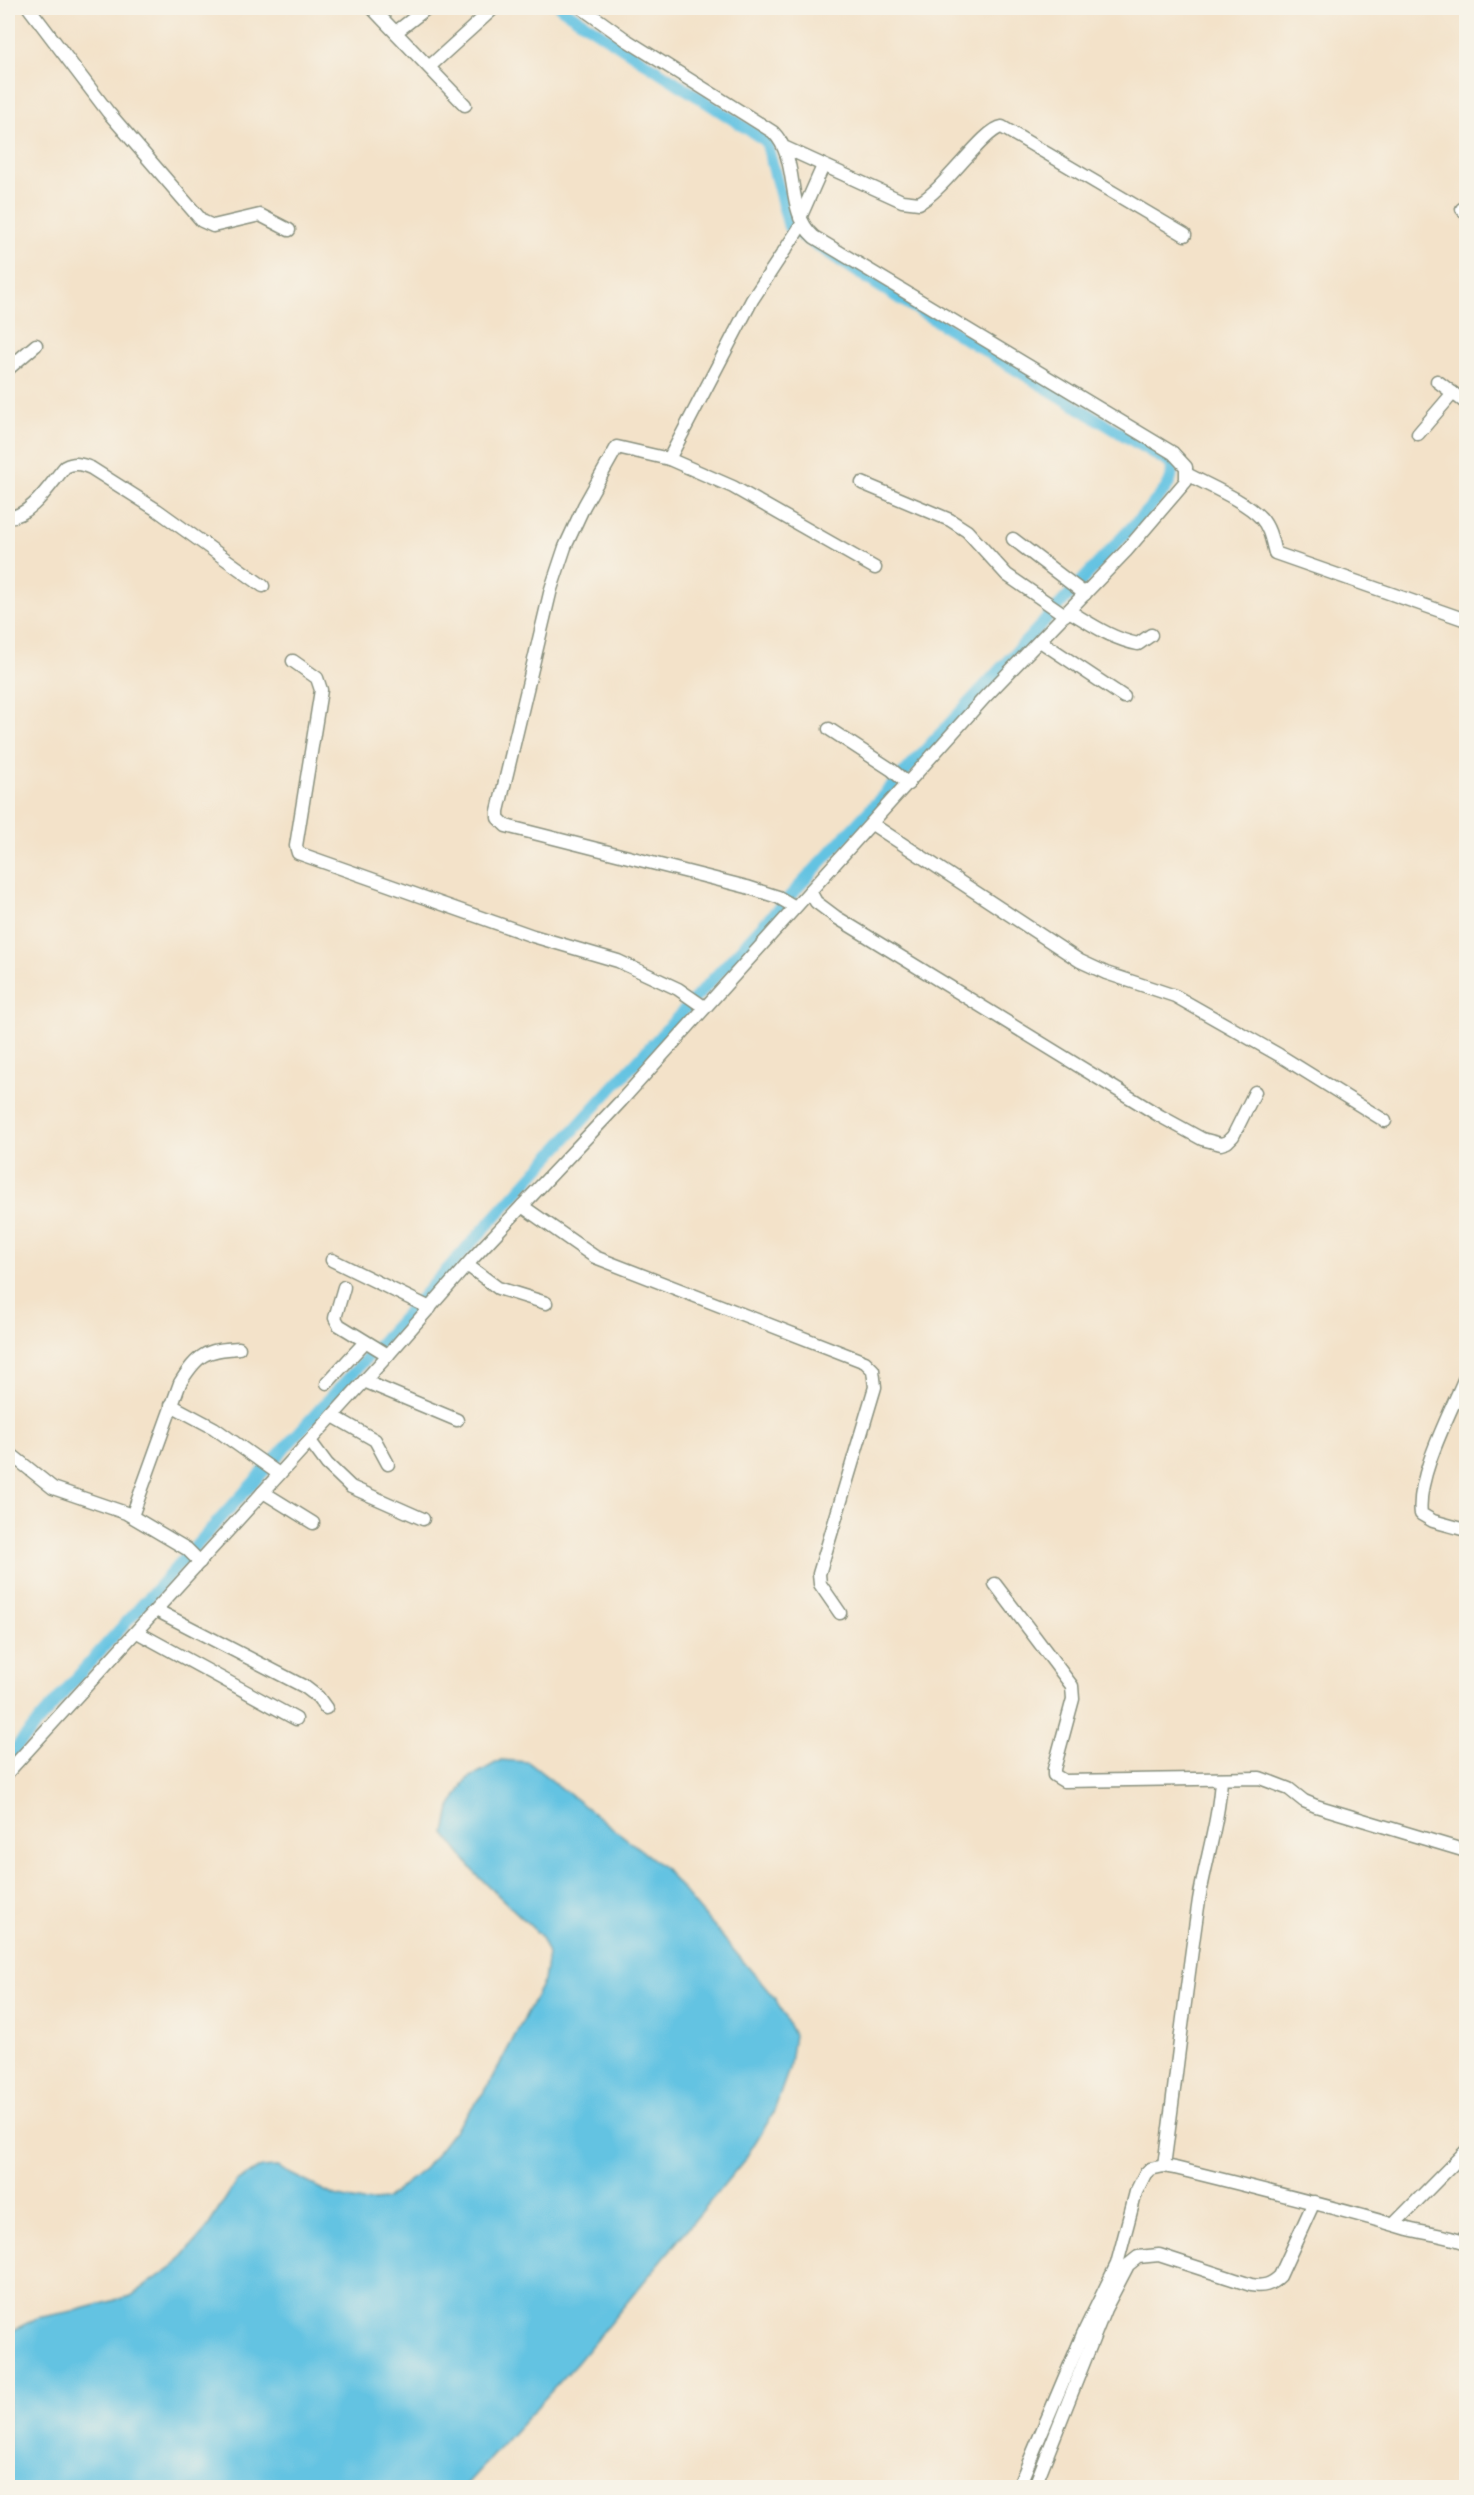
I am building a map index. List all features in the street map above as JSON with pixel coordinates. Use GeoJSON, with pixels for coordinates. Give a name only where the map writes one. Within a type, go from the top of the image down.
{"type":"FeatureCollection","features":[{"type":"Feature","properties":{"kind":"street"},"geometry":{"type":"LineString","coordinates":[[29,8],[108,112],[202,221],[213,226],[260,215],[289,231]]}},
{"type":"Feature","properties":{"kind":"street"},"geometry":{"type":"LineString","coordinates":[[372,8],[465,105]]}},
{"type":"Feature","properties":{"kind":"street"},"geometry":{"type":"LineString","coordinates":[[396,32],[426,8]]}},
{"type":"Feature","properties":{"kind":"street"},"geometry":{"type":"LineString","coordinates":[[429,67],[494,8]]}},
{"type":"Feature","properties":{"kind":"street"},"geometry":{"type":"LineString","coordinates":[[582,8],[628,40],[756,120],[773,132],[786,148],[902,201],[919,203],[941,187],[994,129],[1002,127],[1185,235]]}},
{"type":"Feature","properties":{"kind":"street"},"geometry":{"type":"LineString","coordinates":[[786,148],[798,229]]}},
{"type":"Feature","properties":{"kind":"street"},"geometry":{"type":"LineString","coordinates":[[669,459],[752,300],[798,229],[823,166]]}},
{"type":"Feature","properties":{"kind":"street"},"geometry":{"type":"LineString","coordinates":[[798,229],[1173,453],[1181,460],[1188,474],[1249,508],[1262,519],[1270,534],[1275,554],[1467,620]]}},
{"type":"Feature","properties":{"kind":"street"},"geometry":{"type":"LineString","coordinates":[[8,369],[36,345]]}},
{"type":"Feature","properties":{"kind":"street"},"geometry":{"type":"LineString","coordinates":[[1437,381],[1467,403]]}},
{"type":"Feature","properties":{"kind":"street"},"geometry":{"type":"LineString","coordinates":[[1419,434],[1453,393]]}},
{"type":"Feature","properties":{"kind":"street"},"geometry":{"type":"LineString","coordinates":[[792,906],[778,897],[747,886],[506,826],[498,818],[551,589],[570,537],[617,447],[627,447],[669,459],[733,487],[875,568]]}},
{"type":"Feature","properties":{"kind":"street"},"geometry":{"type":"LineString","coordinates":[[8,517],[20,515],[28,509],[65,467],[72,463],[81,464],[157,510],[263,586]]}},
{"type":"Feature","properties":{"kind":"street"},"geometry":{"type":"LineString","coordinates":[[8,1772],[156,1610],[194,1556],[263,1492],[272,1469],[310,1441],[467,1265],[621,1101],[698,1003],[792,906],[810,891],[872,824],[906,782],[1040,641],[1061,611],[1085,594],[1182,489],[1188,474]]}},
{"type":"Feature","properties":{"kind":"street"},"geometry":{"type":"LineString","coordinates":[[862,483],[950,520],[967,531],[1007,575],[1061,611],[1115,638],[1126,641],[1138,644],[1151,635]]}},
{"type":"Feature","properties":{"kind":"street"},"geometry":{"type":"LineString","coordinates":[[1012,539],[1085,594]]}},
{"type":"Feature","properties":{"kind":"street"},"geometry":{"type":"LineString","coordinates":[[1040,641],[1124,697]]}},
{"type":"Feature","properties":{"kind":"street"},"geometry":{"type":"LineString","coordinates":[[292,661],[317,678],[321,690],[296,846],[298,853],[305,858],[533,936],[618,961],[678,988],[698,1003]]}},
{"type":"Feature","properties":{"kind":"street"},"geometry":{"type":"LineString","coordinates":[[829,729],[892,770],[906,782]]}},
{"type":"Feature","properties":{"kind":"street"},"geometry":{"type":"LineString","coordinates":[[872,824],[1080,960],[1106,973],[1175,996],[1279,1055],[1385,1121]]}},
{"type":"Feature","properties":{"kind":"street"},"geometry":{"type":"LineString","coordinates":[[810,891],[816,902],[836,917],[1119,1093],[1202,1139],[1221,1144],[1227,1142],[1233,1136],[1255,1092]]}},
{"type":"Feature","properties":{"kind":"street"},"geometry":{"type":"LineString","coordinates":[[522,1206],[595,1257],[865,1362],[873,1370],[875,1387],[819,1574],[820,1584],[840,1613]]}},
{"type":"Feature","properties":{"kind":"street"},"geometry":{"type":"LineString","coordinates":[[332,1260],[430,1308]]}},
{"type":"Feature","properties":{"kind":"street"},"geometry":{"type":"LineString","coordinates":[[467,1265],[498,1288],[546,1304]]}},
{"type":"Feature","properties":{"kind":"street"},"geometry":{"type":"LineString","coordinates":[[344,1287],[335,1318],[346,1331],[388,1355]]}},
{"type":"Feature","properties":{"kind":"street"},"geometry":{"type":"LineString","coordinates":[[327,1383],[365,1342]]}},
{"type":"Feature","properties":{"kind":"street"},"geometry":{"type":"LineString","coordinates":[[132,1516],[180,1383],[200,1357],[213,1349],[239,1348]]}},
{"type":"Feature","properties":{"kind":"street"},"geometry":{"type":"LineString","coordinates":[[1467,1375],[1427,1470],[1419,1499],[1421,1514],[1433,1521],[1467,1530]]}},
{"type":"Feature","properties":{"kind":"street"},"geometry":{"type":"LineString","coordinates":[[364,1381],[457,1420]]}},
{"type":"Feature","properties":{"kind":"street"},"geometry":{"type":"LineString","coordinates":[[171,1405],[214,1428],[272,1469]]}},
{"type":"Feature","properties":{"kind":"street"},"geometry":{"type":"LineString","coordinates":[[333,1416],[375,1440],[388,1464]]}},
{"type":"Feature","properties":{"kind":"street"},"geometry":{"type":"LineString","coordinates":[[310,1441],[327,1464],[351,1487],[423,1519]]}},
{"type":"Feature","properties":{"kind":"street"},"geometry":{"type":"LineString","coordinates":[[8,1452],[53,1488],[132,1516],[194,1556]]}},
{"type":"Feature","properties":{"kind":"street"},"geometry":{"type":"LineString","coordinates":[[263,1492],[313,1523]]}},
{"type":"Feature","properties":{"kind":"street"},"geometry":{"type":"LineString","coordinates":[[995,1584],[1072,1686],[1073,1699],[1054,1769],[1054,1775],[1058,1779],[1064,1781],[1260,1778],[1274,1782],[1316,1806],[1467,1851]]}},
{"type":"Feature","properties":{"kind":"street"},"geometry":{"type":"LineString","coordinates":[[156,1610],[306,1687],[326,1708]]}},
{"type":"Feature","properties":{"kind":"street"},"geometry":{"type":"LineString","coordinates":[[137,1632],[296,1719]]}},
{"type":"Feature","properties":{"kind":"street"},"geometry":{"type":"LineString","coordinates":[[1164,2166],[1202,1882],[1216,1828],[1221,1779]]}},
{"type":"Feature","properties":{"kind":"street"},"geometry":{"type":"LineString","coordinates":[[1394,2224],[1467,2151]]}},
{"type":"Feature","properties":{"kind":"street"},"geometry":{"type":"LineString","coordinates":[[1018,2487],[1083,2334],[1117,2264],[1136,2192],[1150,2169],[1164,2166],[1467,2242]]}},
{"type":"Feature","properties":{"kind":"street"},"geometry":{"type":"LineString","coordinates":[[1034,2487],[1106,2309],[1128,2265],[1138,2257],[1159,2254],[1251,2285],[1260,2287],[1273,2283],[1280,2276],[1314,2202]]}},
{"type":"Feature","properties":{"kind":"water"},"geometry":{"type":"Polygon","coordinates":[[[501,1760],[528,1762],[664,1868],[776,2000],[794,2035],[789,2069],[773,2114],[745,2159],[577,2363],[464,2487],[8,2487],[8,2333],[37,2318],[131,2296],[176,2264],[207,2228],[236,2182],[258,2168],[277,2167],[335,2196],[362,2202],[385,2200],[425,2168],[487,2088],[544,1981],[548,1954],[540,1935],[477,1875],[445,1834],[450,1808],[467,1779],[501,1760]]]}},
{"type":"Feature","properties":{"kind":"waterway"},"geometry":{"type":"LineString","coordinates":[[8,1757],[92,1660],[613,1087],[1153,504],[1170,481],[1171,464],[882,288],[789,227],[766,141],[561,8]]}}]}
